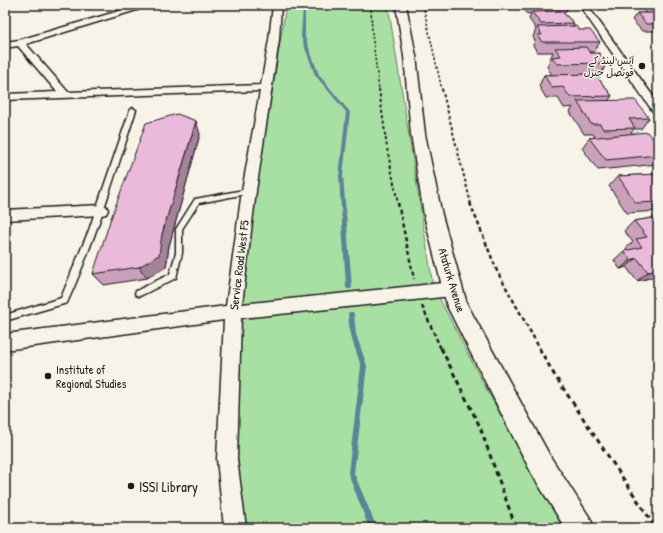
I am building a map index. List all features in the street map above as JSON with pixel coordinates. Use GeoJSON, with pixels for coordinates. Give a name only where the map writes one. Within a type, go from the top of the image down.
{"type":"FeatureCollection","features":[{"type":"Feature","properties":{"kind":"street"},"geometry":{"type":"LineString","coordinates":[[5,45],[20,43],[149,5]]}},
{"type":"Feature","properties":{"kind":"street","name":"Service Road West F5"},"geometry":{"type":"LineString","coordinates":[[235,528],[227,459],[233,312],[249,191],[274,40],[277,5]]}},
{"type":"Feature","properties":{"kind":"street","name":"Ataturk Avenue"},"geometry":{"type":"LineString","coordinates":[[401,5],[420,142],[433,215],[457,306],[534,451],[580,528]]}},
{"type":"Feature","properties":{"kind":"street"},"geometry":{"type":"LineString","coordinates":[[583,5],[658,111]]}},
{"type":"Feature","properties":{"kind":"street"},"geometry":{"type":"LineString","coordinates":[[20,43],[66,96]]}},
{"type":"Feature","properties":{"kind":"street"},"geometry":{"type":"LineString","coordinates":[[5,97],[265,88]]}},
{"type":"Feature","properties":{"kind":"street"},"geometry":{"type":"LineString","coordinates":[[5,215],[101,210]]}},
{"type":"Feature","properties":{"kind":"street"},"geometry":{"type":"LineString","coordinates":[[5,342],[233,312],[452,289]]}},
{"type":"Feature","properties":{"kind":"lane"},"geometry":{"type":"LineString","coordinates":[[5,318],[64,300],[83,259],[101,210],[133,110]]}},
{"type":"Feature","properties":{"kind":"lane"},"geometry":{"type":"LineString","coordinates":[[139,293],[173,276],[179,253],[179,229],[197,201],[249,191]]}},
{"type":"Feature","properties":{"kind":"path"},"geometry":{"type":"LineString","coordinates":[[371,5],[372,33],[387,148],[417,293],[433,335],[465,394],[492,454],[516,528]]}},
{"type":"Feature","properties":{"kind":"path"},"geometry":{"type":"LineString","coordinates":[[423,5],[455,146],[472,209],[497,271],[554,376],[656,528]]}},
{"type":"Feature","properties":{"kind":"green space"},"geometry":{"type":"Polygon","coordinates":[[[283,5],[388,5],[433,286],[483,383],[563,528],[245,528],[235,438],[234,326],[285,12],[283,5]]]}},
{"type":"Feature","properties":{"kind":"building"},"geometry":{"type":"Polygon","coordinates":[[[528,5],[561,5],[530,7],[528,5]]]}},
{"type":"Feature","properties":{"kind":"building"},"geometry":{"type":"Polygon","coordinates":[[[561,11],[574,23],[541,24],[532,12],[561,11]]]}},
{"type":"Feature","properties":{"kind":"building"},"geometry":{"type":"Polygon","coordinates":[[[637,13],[658,13],[658,24],[646,24],[637,13]]]}},
{"type":"Feature","properties":{"kind":"building"},"geometry":{"type":"Polygon","coordinates":[[[576,26],[579,30],[590,30],[600,42],[542,42],[537,35],[542,35],[537,27],[576,26]]]}},
{"type":"Feature","properties":{"kind":"building"},"geometry":{"type":"Polygon","coordinates":[[[586,47],[590,53],[599,53],[607,63],[557,64],[552,57],[561,56],[555,48],[586,47]]]}},
{"type":"Feature","properties":{"kind":"building"},"geometry":{"type":"Polygon","coordinates":[[[595,74],[612,96],[570,97],[563,87],[552,88],[544,75],[595,74]]]}},
{"type":"Feature","properties":{"kind":"building"},"geometry":{"type":"Polygon","coordinates":[[[635,100],[649,118],[629,119],[635,128],[603,129],[600,124],[591,124],[577,101],[635,100]]]}},
{"type":"Feature","properties":{"kind":"building"},"geometry":{"type":"Polygon","coordinates":[[[177,114],[196,121],[162,234],[159,255],[139,267],[93,274],[110,221],[146,123],[177,114]]]}},
{"type":"Feature","properties":{"kind":"building"},"geometry":{"type":"Polygon","coordinates":[[[647,132],[654,140],[658,140],[658,155],[606,160],[589,138],[647,132]]]}},
{"type":"Feature","properties":{"kind":"building"},"geometry":{"type":"Polygon","coordinates":[[[658,174],[658,202],[636,203],[618,176],[658,174]]]}},
{"type":"Feature","properties":{"kind":"building"},"geometry":{"type":"Polygon","coordinates":[[[658,217],[658,270],[648,272],[637,258],[631,260],[624,251],[642,247],[636,239],[647,237],[634,221],[658,217]]]}},
{"type":"Feature","properties":{"kind":"waterway"},"geometry":{"type":"LineString","coordinates":[[304,5],[303,37],[317,75],[348,112],[341,176],[349,287]]}},
{"type":"Feature","properties":{"kind":"waterway"},"geometry":{"type":"LineString","coordinates":[[351,314],[353,334],[364,366],[351,473],[373,528]]}},
{"type":"Feature","properties":{"kind":"place","name":"آئس لینڈ کے قونصل جنرل"},"geometry":{"type":"Point","coordinates":[642,66]}},
{"type":"Feature","properties":{"kind":"place","name":"Institute of Regional Studies"},"geometry":{"type":"Point","coordinates":[48,376]}},
{"type":"Feature","properties":{"kind":"place","name":"ISSI Library"},"geometry":{"type":"Point","coordinates":[131,486]}}]}
